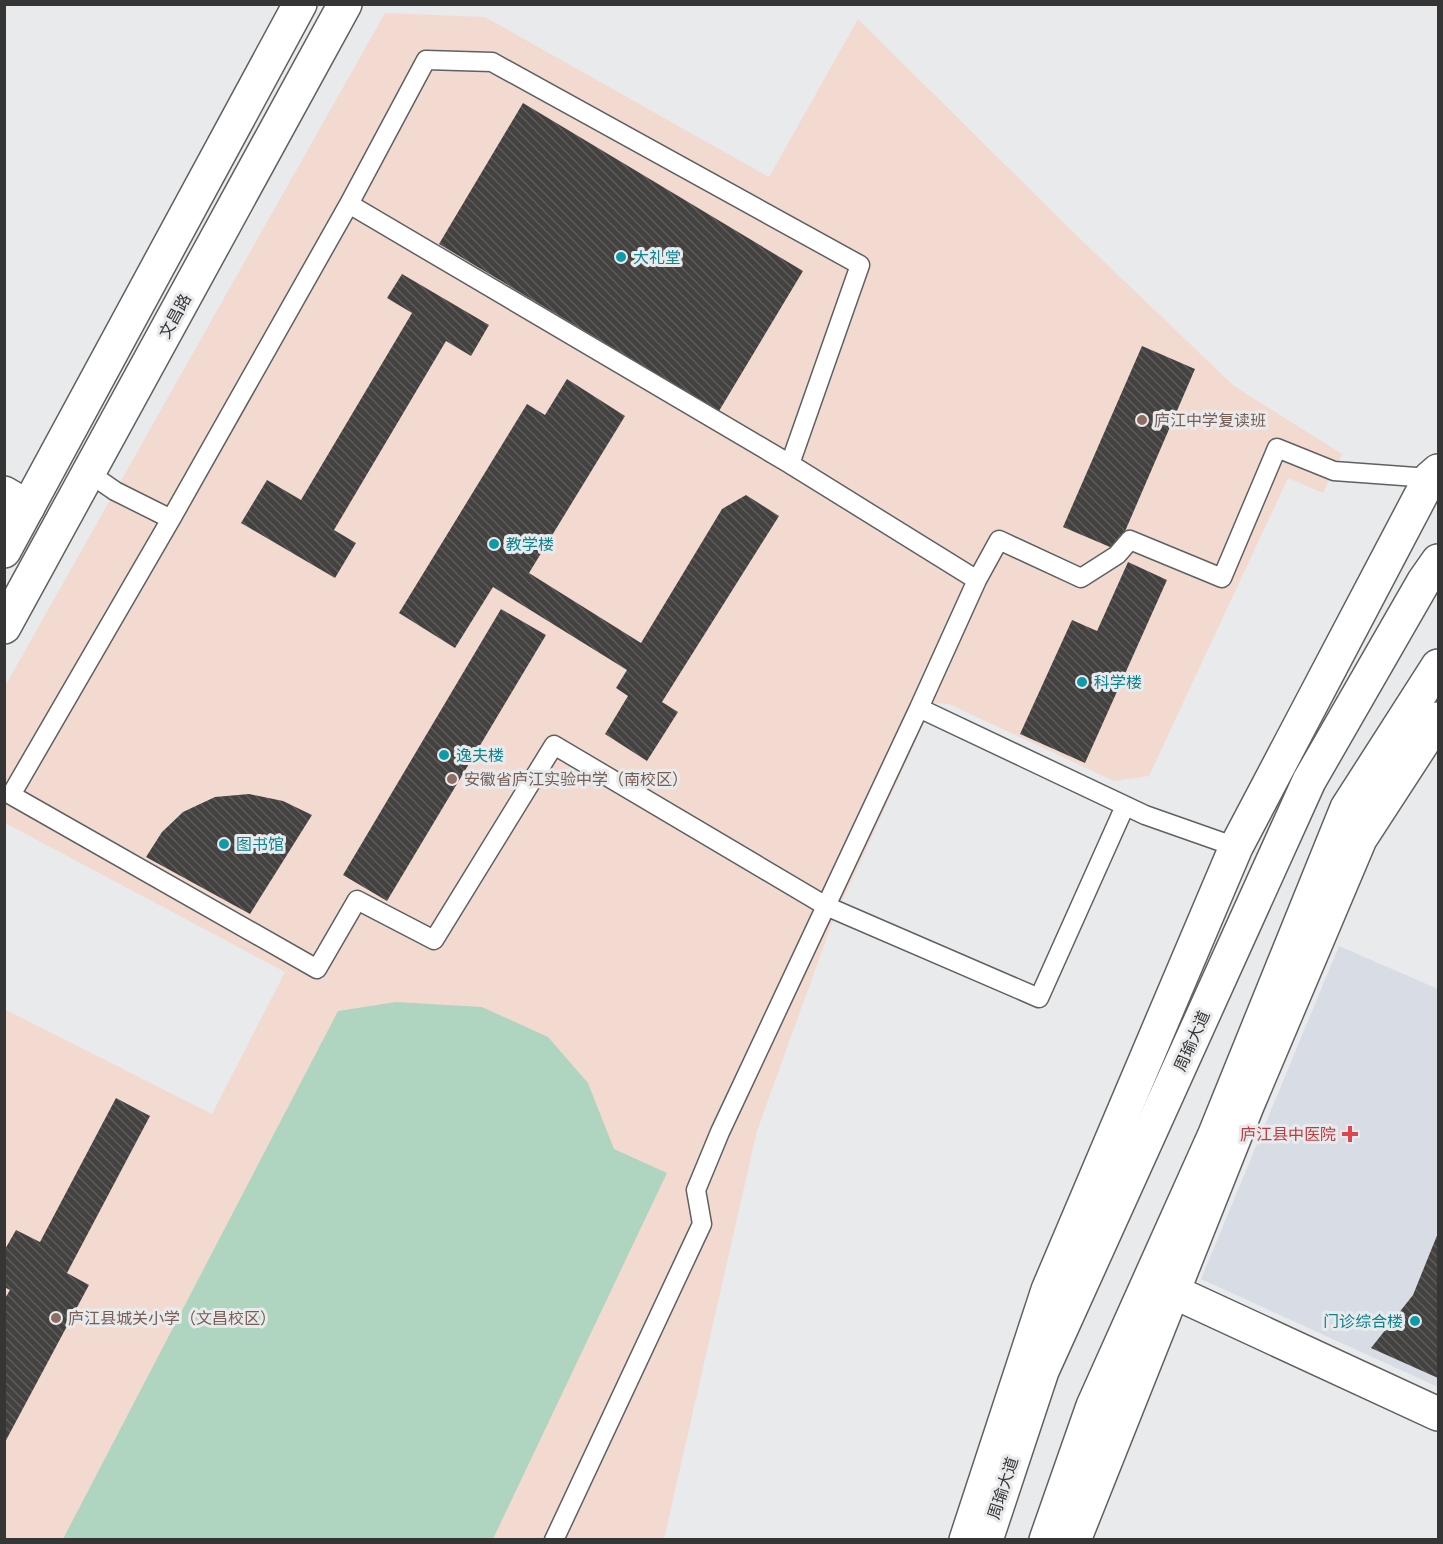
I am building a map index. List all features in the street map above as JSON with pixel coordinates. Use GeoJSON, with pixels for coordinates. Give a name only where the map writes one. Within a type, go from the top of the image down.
{"type":"FeatureCollection","features":[{"type":"Feature","properties":{"kind":"main road"},"geometry":{"type":"LineString","coordinates":[[4,550],[16,500],[300,4]]}},
{"type":"Feature","properties":{"kind":"main road","name":"文昌路"},"geometry":{"type":"LineString","coordinates":[[4,627],[345,4]]}},
{"type":"Feature","properties":{"kind":"main road"},"geometry":{"type":"LineString","coordinates":[[966,1539],[1048,1290],[1236,847],[1434,474]]}},
{"type":"Feature","properties":{"kind":"main road","name":"周瑜大道"},"geometry":{"type":"LineString","coordinates":[[986,1539],[1042,1371],[1309,781],[1424,581],[1438,561]]}},
{"type":"Feature","properties":{"kind":"main road"},"geometry":{"type":"LineString","coordinates":[[1046,1539],[1093,1406],[1215,1134],[1347,808],[1438,666]]}},
{"type":"Feature","properties":{"kind":"main road"},"geometry":{"type":"LineString","coordinates":[[1074,1539],[1172,1291],[1359,839],[1438,719]]}},
{"type":"Feature","properties":{"kind":"main road"},"geometry":{"type":"LineString","coordinates":[[1172,1291],[1438,1414]]}},
{"type":"Feature","properties":{"kind":"lane"},"geometry":{"type":"LineString","coordinates":[[790,464],[860,265],[492,62],[426,60],[349,204],[171,519],[11,795],[317,969],[357,900],[434,940],[554,745],[826,906],[1039,998],[1125,806]]}},
{"type":"Feature","properties":{"kind":"lane"},"geometry":{"type":"LineString","coordinates":[[349,204],[790,464],[977,580]]}},
{"type":"Feature","properties":{"kind":"lane"},"geometry":{"type":"LineString","coordinates":[[554,1539],[702,1224],[696,1190],[720,1132],[977,580],[999,540],[1081,578],[1118,555],[1130,540],[1222,578],[1277,448],[1334,471],[1434,474]]}},
{"type":"Feature","properties":{"kind":"lane"},"geometry":{"type":"LineString","coordinates":[[89,473],[115,490],[171,519]]}},
{"type":"Feature","properties":{"kind":"lane"},"geometry":{"type":"LineString","coordinates":[[919,708],[1125,806],[1236,847]]}},
{"type":"Feature","properties":{"kind":"shaded area","name":"安徽省庐江实验中学（南校区）"},"geometry":{"type":"Polygon","coordinates":[[[385,13],[485,17],[769,177],[858,19],[1071,230],[1234,386],[1342,454],[1323,493],[1288,478],[1149,776],[1114,781],[949,704],[933,703],[831,926],[757,1131],[664,1539],[5,1539],[4,1009],[212,1114],[285,972],[5,823],[5,686],[385,13]]]}},
{"type":"Feature","properties":{"kind":"shaded area","name":"庐江县中医院"},"geometry":{"type":"Polygon","coordinates":[[[1339,946],[1438,989],[1438,1387],[1201,1279],[1339,946]]]}},
{"type":"Feature","properties":{"kind":"green space"},"geometry":{"type":"Polygon","coordinates":[[[396,1002],[482,1007],[548,1037],[588,1083],[614,1149],[667,1173],[493,1539],[63,1539],[338,1011],[396,1002]]]}},
{"type":"Feature","properties":{"kind":"building","name":"大礼堂"},"geometry":{"type":"Polygon","coordinates":[[[523,103],[803,271],[719,411],[439,244],[523,103]]]}},
{"type":"Feature","properties":{"kind":"building"},"geometry":{"type":"Polygon","coordinates":[[[402,274],[489,325],[471,356],[446,341],[334,530],[356,543],[335,578],[241,523],[267,480],[301,500],[412,313],[387,298],[402,274]]]}},
{"type":"Feature","properties":{"kind":"building"},"geometry":{"type":"Polygon","coordinates":[[[1142,346],[1195,369],[1117,550],[1063,527],[1142,346]]]}},
{"type":"Feature","properties":{"kind":"building","name":"教学楼"},"geometry":{"type":"Polygon","coordinates":[[[567,379],[625,416],[529,573],[641,643],[722,509],[746,495],[779,516],[662,702],[678,712],[647,761],[605,734],[628,696],[616,688],[627,670],[493,587],[455,648],[399,613],[527,404],[545,415],[567,379]]]}},
{"type":"Feature","properties":{"kind":"building","name":"科学楼"},"geometry":{"type":"Polygon","coordinates":[[[1128,562],[1167,580],[1085,763],[1020,734],[1072,620],[1097,631],[1128,562]]]}},
{"type":"Feature","properties":{"kind":"building","name":"逸夫楼"},"geometry":{"type":"Polygon","coordinates":[[[501,609],[546,635],[387,901],[343,875],[501,609]]]}},
{"type":"Feature","properties":{"kind":"building","name":"图书馆"},"geometry":{"type":"Polygon","coordinates":[[[249,794],[283,801],[312,815],[250,914],[146,857],[162,832],[183,812],[215,797],[249,794]]]}},
{"type":"Feature","properties":{"kind":"building"},"geometry":{"type":"Polygon","coordinates":[[[116,1098],[150,1116],[67,1273],[89,1285],[4,1444],[4,1300],[10,1290],[4,1287],[4,1251],[16,1230],[40,1242],[116,1098]]]}},
{"type":"Feature","properties":{"kind":"building","name":"门诊综合楼"},"geometry":{"type":"Polygon","coordinates":[[[1438,1233],[1438,1378],[1371,1348],[1413,1295],[1438,1233]]]}},
{"type":"Feature","properties":{"kind":"place","name":"大礼堂"},"geometry":{"type":"Point","coordinates":[621,257]}},
{"type":"Feature","properties":{"kind":"place","name":"庐江中学复读班"},"geometry":{"type":"Point","coordinates":[1142,420]}},
{"type":"Feature","properties":{"kind":"place","name":"教学楼"},"geometry":{"type":"Point","coordinates":[494,544]}},
{"type":"Feature","properties":{"kind":"place","name":"科学楼"},"geometry":{"type":"Point","coordinates":[1082,682]}},
{"type":"Feature","properties":{"kind":"place","name":"逸夫楼"},"geometry":{"type":"Point","coordinates":[444,755]}},
{"type":"Feature","properties":{"kind":"place","name":"安徽省庐江实验中学（南校区）"},"geometry":{"type":"Point","coordinates":[452,779]}},
{"type":"Feature","properties":{"kind":"place","name":"图书馆"},"geometry":{"type":"Point","coordinates":[224,844]}},
{"type":"Feature","properties":{"kind":"place","name":"庐江县中医院"},"geometry":{"type":"Point","coordinates":[1350,1134]}},
{"type":"Feature","properties":{"kind":"place","name":"庐江县城关小学（文昌校区）"},"geometry":{"type":"Point","coordinates":[56,1318]}},
{"type":"Feature","properties":{"kind":"place","name":"门诊综合楼"},"geometry":{"type":"Point","coordinates":[1415,1321]}}]}
